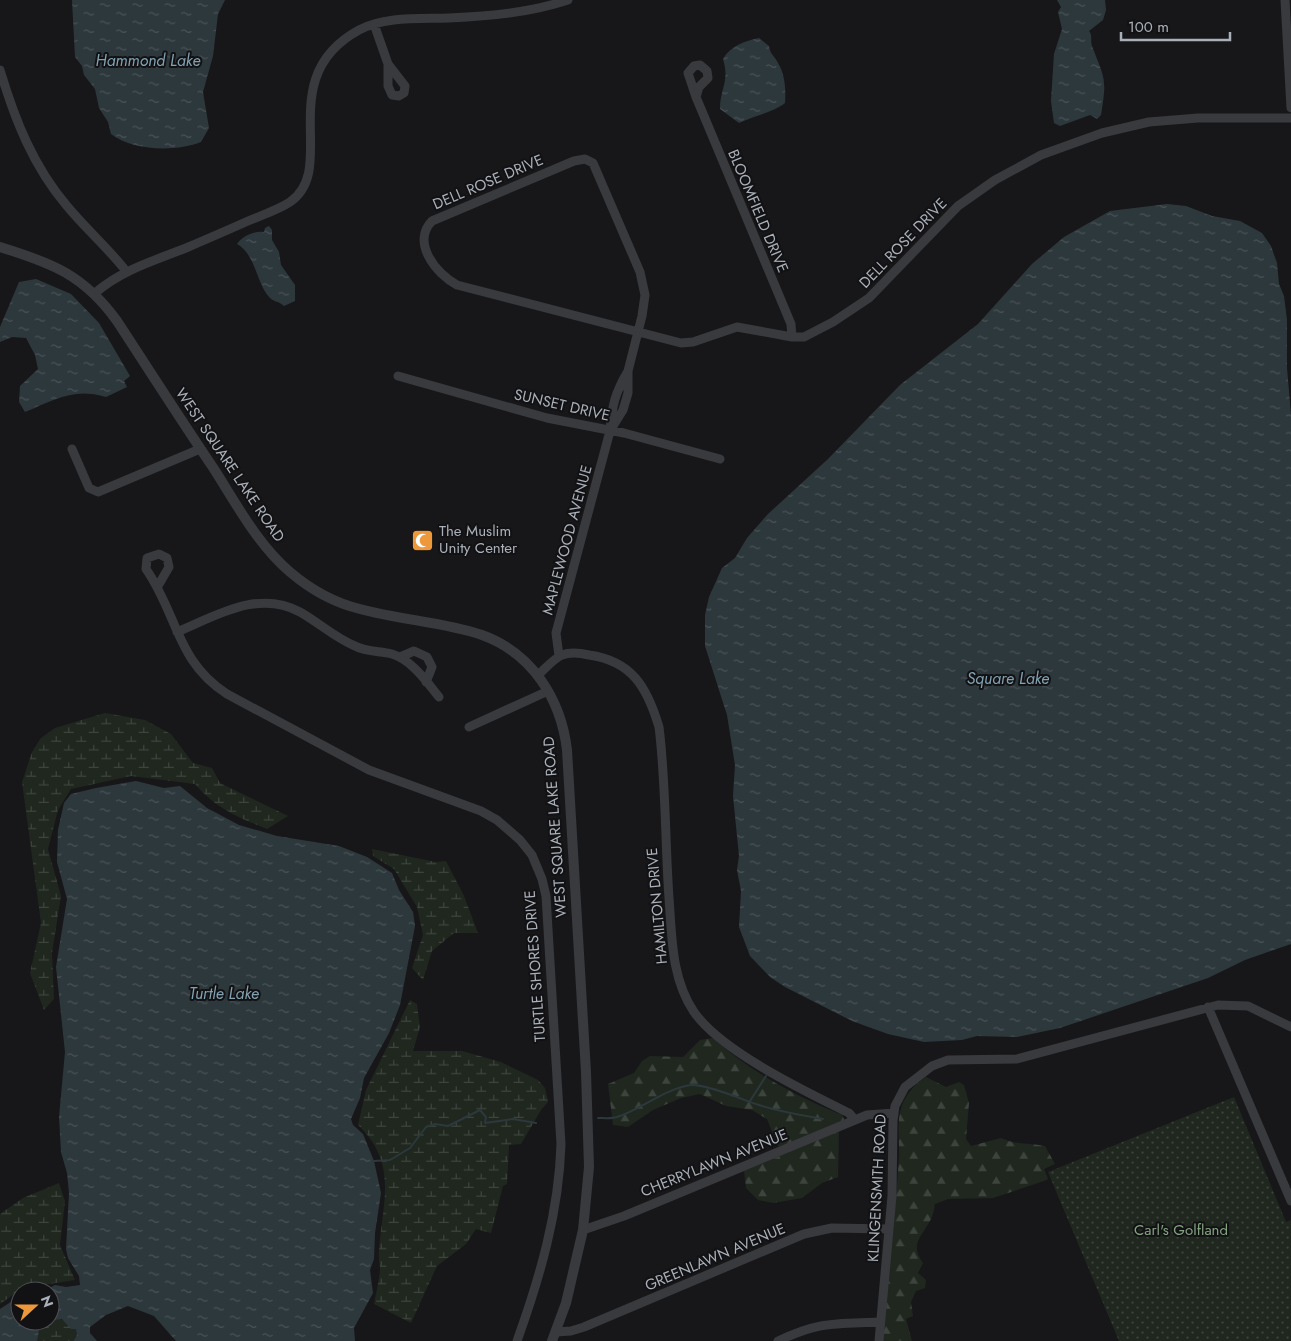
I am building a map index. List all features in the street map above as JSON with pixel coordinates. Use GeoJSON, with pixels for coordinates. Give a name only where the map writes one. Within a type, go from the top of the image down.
{"type":"FeatureCollection","features":[{"type":"Feature","properties":{"kind":"street"},"geometry":{"type":"LineString","coordinates":[[95,293],[126,271],[278,208],[295,197],[305,183],[309,166],[310,106],[316,76],[333,50],[356,32],[374,24],[508,14],[568,0]]}},
{"type":"Feature","properties":{"kind":"street"},"geometry":{"type":"LineString","coordinates":[[1285,0],[1291,108]]}},
{"type":"Feature","properties":{"kind":"street"},"geometry":{"type":"LineString","coordinates":[[374,24],[388,64]]}},
{"type":"Feature","properties":{"kind":"street"},"geometry":{"type":"LineString","coordinates":[[0,70],[17,124],[36,162],[66,205],[111,252],[126,271]]}},
{"type":"Feature","properties":{"kind":"street","name":"BLOOMFIELD DRIVE"},"geometry":{"type":"LineString","coordinates":[[696,97],[791,324],[792,337]]}},
{"type":"Feature","properties":{"kind":"street","name":"DELL ROSE DRIVE"},"geometry":{"type":"LineString","coordinates":[[589,160],[574,161],[432,221],[426,227],[424,241],[436,269],[444,277],[457,285],[637,333],[687,342],[737,327],[792,337],[815,332],[860,305],[881,287],[958,206],[995,180],[1041,155],[1102,133],[1149,122],[1198,118],[1291,118]]}},
{"type":"Feature","properties":{"kind":"street","name":"MAPLEWOOD AVENUE"},"geometry":{"type":"LineString","coordinates":[[559,656],[556,633],[610,431],[623,410],[628,393],[628,370],[645,295],[640,272],[596,167],[589,160]]}},
{"type":"Feature","properties":{"kind":"street","name":"WEST SQUARE LAKE ROAD"},"geometry":{"type":"LineString","coordinates":[[0,247],[56,266],[95,293],[116,320],[269,551],[306,584],[332,599],[359,609],[482,636],[510,649],[538,675],[548,691],[561,720],[567,750],[589,1139],[583,1230],[566,1303],[554,1336]]}},
{"type":"Feature","properties":{"kind":"street","name":"SUNSET DRIVE"},"geometry":{"type":"LineString","coordinates":[[398,376],[547,418],[624,433],[720,459]]}},
{"type":"Feature","properties":{"kind":"street"},"geometry":{"type":"LineString","coordinates":[[72,449],[89,488],[98,492],[200,449]]}},
{"type":"Feature","properties":{"kind":"street","name":"TURTLE SHORES DRIVE"},"geometry":{"type":"LineString","coordinates":[[158,586],[188,655],[200,672],[227,694],[369,770],[490,816],[520,840],[536,862],[546,896],[561,1144],[560,1182],[552,1225],[518,1341]]}},
{"type":"Feature","properties":{"kind":"street"},"geometry":{"type":"LineString","coordinates":[[178,632],[245,604],[275,604],[301,613],[357,648],[400,657],[426,682],[439,698]]}},
{"type":"Feature","properties":{"kind":"street"},"geometry":{"type":"LineString","coordinates":[[400,657],[414,651],[427,657],[432,667],[426,682]]}},
{"type":"Feature","properties":{"kind":"street","name":"HAMILTON DRIVE"},"geometry":{"type":"LineString","coordinates":[[559,656],[578,653],[616,661],[628,669],[654,710],[661,750],[674,955],[680,983],[694,1012],[718,1036],[757,1064],[849,1113],[855,1120]]}},
{"type":"Feature","properties":{"kind":"street"},"geometry":{"type":"LineString","coordinates":[[538,675],[559,656]]}},
{"type":"Feature","properties":{"kind":"street"},"geometry":{"type":"LineString","coordinates":[[469,727],[548,691]]}},
{"type":"Feature","properties":{"kind":"street","name":"KLINGENSMITH ROAD"},"geometry":{"type":"LineString","coordinates":[[879,1341],[889,1229],[894,1112],[906,1087],[932,1066],[948,1060],[1017,1059],[1208,1007],[1228,1004],[1245,1006],[1291,1026]]}},
{"type":"Feature","properties":{"kind":"street"},"geometry":{"type":"LineString","coordinates":[[1208,1007],[1291,1201]]}},
{"type":"Feature","properties":{"kind":"street"},"geometry":{"type":"LineString","coordinates":[[855,1120],[894,1112]]}},
{"type":"Feature","properties":{"kind":"street","name":"CHERRYLAWN AVENUE"},"geometry":{"type":"LineString","coordinates":[[583,1230],[624,1216],[855,1120]]}},
{"type":"Feature","properties":{"kind":"street","name":"GREENLAWN AVENUE"},"geometry":{"type":"LineString","coordinates":[[554,1336],[584,1327],[804,1234],[832,1228],[889,1229]]}},
{"type":"Feature","properties":{"kind":"street"},"geometry":{"type":"LineString","coordinates":[[778,1341],[805,1328],[824,1324],[880,1322]]}},
{"type":"Feature","properties":{"kind":"green space"},"geometry":{"type":"Polygon","coordinates":[[[105,713],[145,720],[171,734],[193,763],[212,768],[220,783],[288,816],[267,829],[219,806],[195,784],[131,776],[71,789],[58,810],[48,849],[61,896],[52,953],[54,999],[44,1010],[30,973],[41,923],[22,782],[32,752],[41,738],[55,728],[105,713]]]}},
{"type":"Feature","properties":{"kind":"green space"},"geometry":{"type":"Polygon","coordinates":[[[372,849],[436,862],[446,861],[464,896],[478,933],[454,933],[432,951],[423,980],[412,968],[423,935],[417,907],[394,869],[373,856],[372,849]]]}},
{"type":"Feature","properties":{"kind":"green space"},"geometry":{"type":"Polygon","coordinates":[[[410,1000],[417,1004],[420,1027],[413,1051],[462,1051],[501,1062],[538,1080],[545,1088],[548,1102],[541,1110],[521,1144],[509,1145],[507,1184],[503,1186],[491,1233],[476,1229],[466,1244],[437,1266],[411,1323],[374,1304],[380,1270],[379,1253],[385,1185],[379,1154],[371,1140],[358,1125],[366,1090],[410,1000]]]}},
{"type":"Feature","properties":{"kind":"green space"},"geometry":{"type":"Polygon","coordinates":[[[713,1038],[742,1061],[774,1082],[842,1115],[843,1123],[784,1147],[778,1146],[767,1119],[752,1110],[726,1106],[700,1094],[681,1098],[653,1110],[628,1127],[613,1125],[608,1084],[634,1073],[642,1061],[650,1056],[683,1057],[700,1040],[713,1038]]]}},
{"type":"Feature","properties":{"kind":"green space"},"geometry":{"type":"Polygon","coordinates":[[[926,1077],[946,1087],[959,1082],[964,1085],[969,1103],[966,1139],[971,1146],[1001,1138],[1017,1143],[1045,1146],[1055,1164],[1044,1169],[1048,1179],[993,1198],[948,1199],[935,1204],[932,1217],[917,1245],[919,1256],[923,1263],[918,1273],[926,1280],[925,1288],[916,1291],[911,1302],[913,1316],[906,1319],[912,1341],[882,1341],[897,1181],[900,1111],[909,1092],[926,1077]]]}},
{"type":"Feature","properties":{"kind":"green space","name":"Carl's Golfland"},"geometry":{"type":"Polygon","coordinates":[[[1234,1097],[1286,1222],[1291,1220],[1291,1341],[1119,1341],[1048,1172],[1234,1097]]]}},
{"type":"Feature","properties":{"kind":"green space"},"geometry":{"type":"Polygon","coordinates":[[[839,1131],[838,1177],[822,1183],[802,1198],[773,1203],[758,1200],[746,1188],[744,1171],[839,1131]]]}},
{"type":"Feature","properties":{"kind":"green space"},"geometry":{"type":"Polygon","coordinates":[[[59,1183],[65,1201],[60,1245],[75,1280],[60,1282],[10,1281],[10,1297],[0,1304],[0,1214],[23,1198],[59,1183]]]}},
{"type":"Feature","properties":{"kind":"green space"},"geometry":{"type":"Polygon","coordinates":[[[60,1320],[65,1320],[69,1326],[76,1329],[77,1336],[73,1341],[37,1341],[39,1332],[60,1331],[60,1320]]]}},
{"type":"Feature","properties":{"kind":"water","name":"Hammond Lake"},"geometry":{"type":"Polygon","coordinates":[[[72,0],[225,0],[218,14],[213,56],[203,92],[209,128],[201,142],[179,147],[143,147],[120,140],[111,134],[108,122],[99,108],[95,89],[84,75],[82,66],[75,57],[72,0]]]}},
{"type":"Feature","properties":{"kind":"water"},"geometry":{"type":"Polygon","coordinates":[[[1057,0],[1105,0],[1106,10],[1103,20],[1089,31],[1092,46],[1104,79],[1101,115],[1097,119],[1090,115],[1060,126],[1054,123],[1051,101],[1054,54],[1062,29],[1058,12],[1061,7],[1057,0]]]}},
{"type":"Feature","properties":{"kind":"water"},"geometry":{"type":"Polygon","coordinates":[[[759,38],[769,46],[782,72],[785,103],[739,123],[720,109],[725,79],[723,59],[726,54],[738,45],[759,38]]]}},
{"type":"Feature","properties":{"kind":"water","name":"Square Lake"},"geometry":{"type":"Polygon","coordinates":[[[1167,204],[1186,206],[1212,216],[1240,221],[1262,233],[1271,246],[1277,263],[1279,284],[1284,296],[1287,320],[1287,368],[1291,415],[1291,944],[1245,960],[1208,978],[1060,1028],[1017,1037],[977,1036],[962,1040],[924,1042],[888,1034],[852,1021],[785,987],[770,977],[750,956],[739,927],[741,891],[737,870],[739,856],[733,796],[735,765],[727,715],[705,646],[705,615],[709,597],[722,568],[735,558],[747,538],[768,514],[828,459],[900,385],[978,324],[1032,264],[1064,237],[1110,211],[1167,204]]]}},
{"type":"Feature","properties":{"kind":"water"},"geometry":{"type":"Polygon","coordinates":[[[269,226],[272,230],[272,240],[279,252],[281,265],[295,285],[295,301],[284,306],[265,292],[248,255],[237,244],[249,235],[264,232],[265,228],[269,226]]]}},
{"type":"Feature","properties":{"kind":"water"},"geometry":{"type":"Polygon","coordinates":[[[36,279],[71,294],[99,323],[130,376],[124,381],[127,387],[106,397],[84,393],[64,396],[25,412],[19,402],[20,386],[38,369],[35,355],[26,338],[12,337],[0,342],[0,327],[19,282],[36,279]]]}},
{"type":"Feature","properties":{"kind":"water","name":"Turtle Lake"},"geometry":{"type":"Polygon","coordinates":[[[136,781],[164,788],[180,786],[207,808],[239,825],[277,836],[339,846],[367,857],[392,873],[399,890],[413,912],[415,926],[400,1005],[389,1033],[364,1078],[360,1098],[351,1119],[353,1125],[363,1134],[374,1161],[381,1193],[375,1233],[374,1259],[370,1270],[373,1293],[354,1328],[355,1341],[176,1341],[154,1316],[128,1306],[106,1315],[90,1327],[90,1333],[97,1341],[73,1341],[77,1336],[76,1329],[71,1329],[60,1319],[60,1286],[80,1285],[79,1276],[68,1258],[66,1249],[69,1193],[67,1173],[61,1152],[59,1117],[65,1052],[56,967],[67,899],[57,862],[58,830],[64,803],[71,794],[136,781]]]}},
{"type":"Feature","properties":{"kind":"water"},"geometry":{"type":"Polygon","coordinates":[[[10,1302],[10,1331],[39,1331],[37,1341],[0,1341],[0,1309],[10,1302]]]}},
{"type":"Feature","properties":{"kind":"waterway"},"geometry":{"type":"LineString","coordinates":[[750,1101],[766,1076]]}},
{"type":"Feature","properties":{"kind":"waterway"},"geometry":{"type":"LineString","coordinates":[[598,1118],[617,1117],[681,1087],[698,1085],[775,1110],[823,1119]]}},
{"type":"Feature","properties":{"kind":"waterway"},"geometry":{"type":"LineString","coordinates":[[374,1161],[390,1160],[410,1148],[426,1127],[435,1124],[448,1126],[480,1110],[486,1117],[485,1123],[513,1119],[536,1123]]}},
{"type":"Feature","properties":{"kind":"place","name":"The Muslim Unity Center"},"geometry":{"type":"Point","coordinates":[423,540]}}]}
